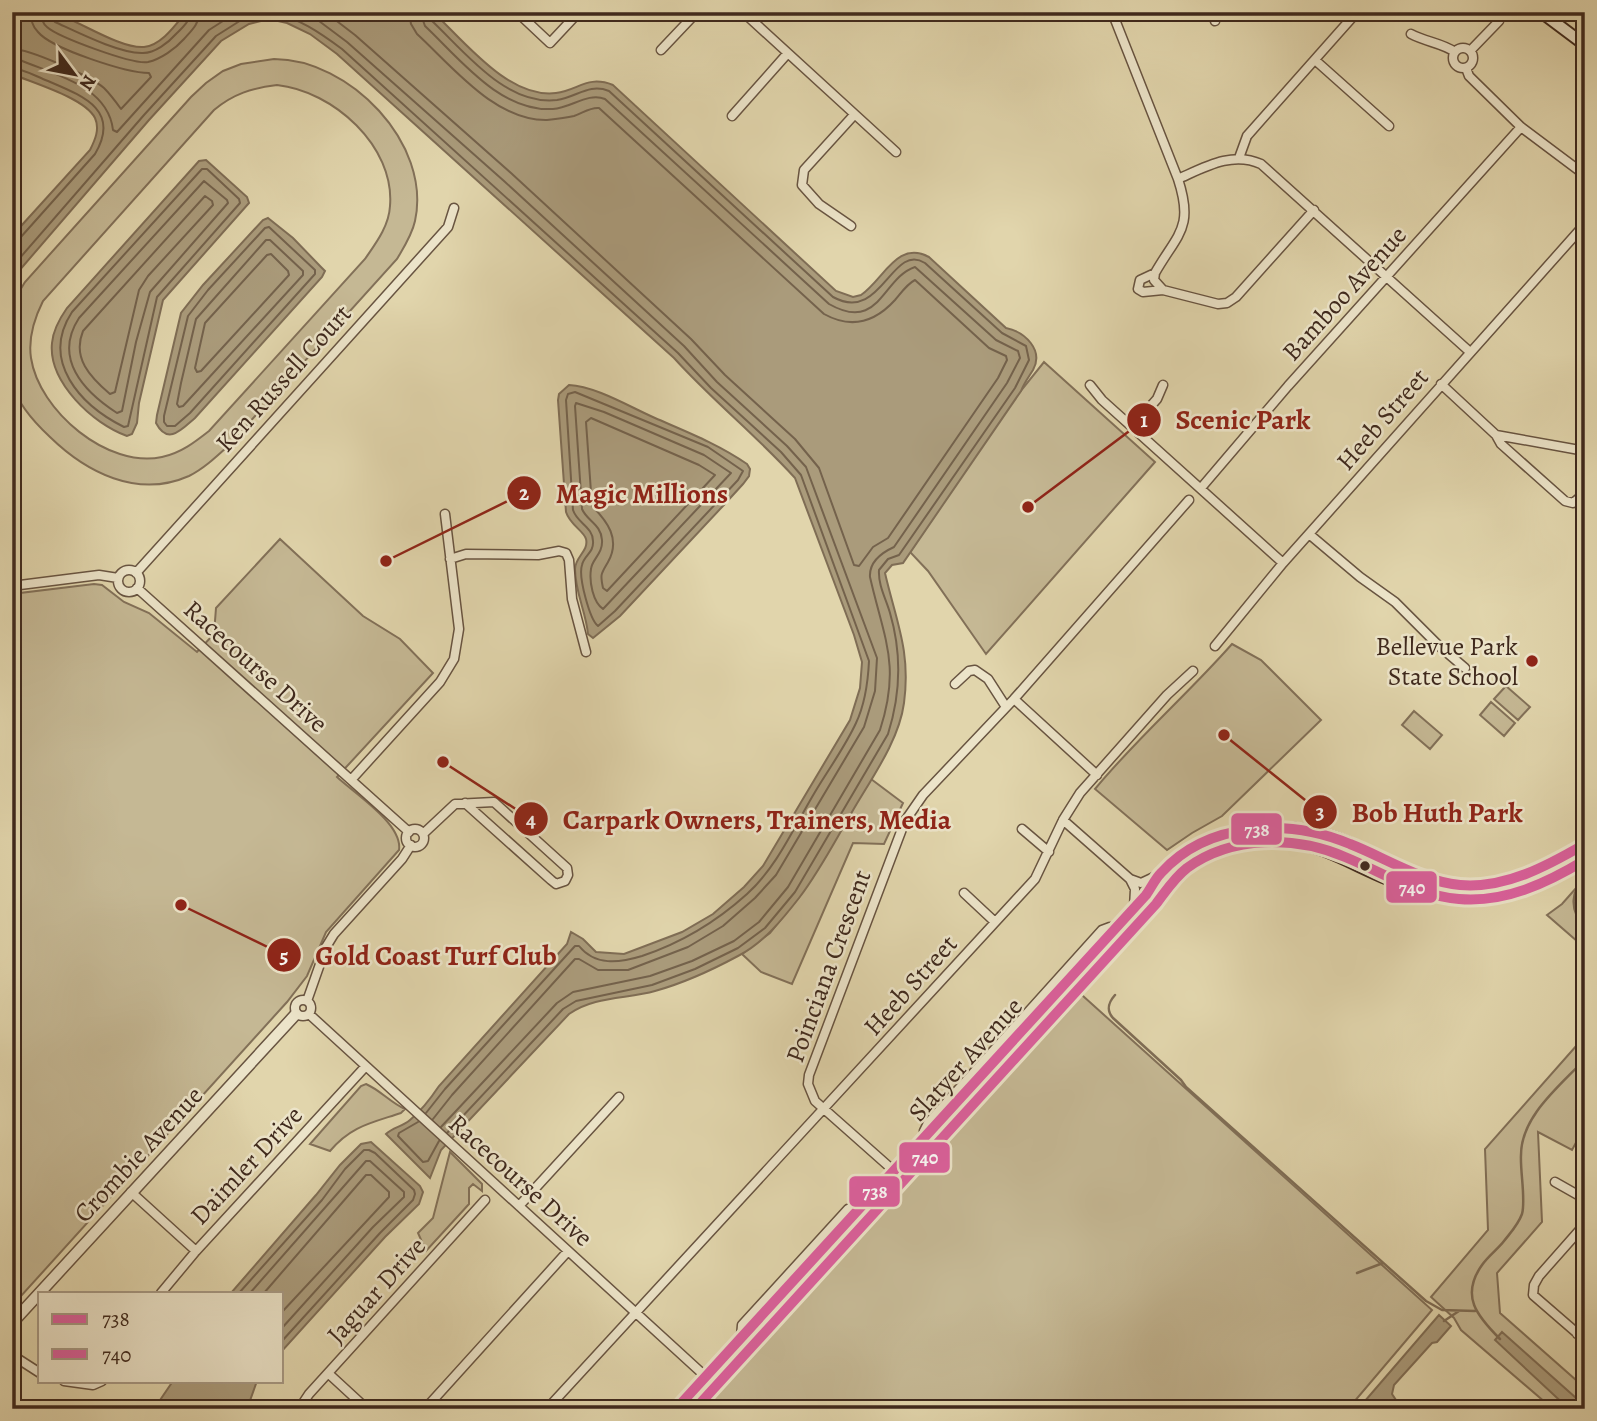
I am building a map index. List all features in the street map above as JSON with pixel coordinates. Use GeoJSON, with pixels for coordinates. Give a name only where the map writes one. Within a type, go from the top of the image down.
{"type":"FeatureCollection","features":[{"type":"Feature","properties":{"kind":"main road"},"geometry":{"type":"LineString","coordinates":[[1541,12],[1585,45]]}},
{"type":"Feature","properties":{"kind":"main road","name":"Slatyer Avenue"},"geometry":{"type":"LineString","coordinates":[[1146,895],[1161,873],[1173,862],[1205,842],[1237,831],[1286,828],[1336,838],[1421,877],[1461,885],[1511,881],[1533,873],[1585,844]]}},
{"type":"Feature","properties":{"kind":"main road","name":"Slatyer Avenue"},"geometry":{"type":"LineString","coordinates":[[676,1409],[1146,895],[1175,871],[1208,854],[1244,844],[1287,841],[1305,844],[1350,860],[1386,878],[1418,889],[1446,897],[1486,898],[1541,882],[1554,875],[1585,844]]}},
{"type":"Feature","properties":{"kind":"street"},"geometry":{"type":"LineString","coordinates":[[517,12],[550,43],[579,12]]}},
{"type":"Feature","properties":{"kind":"street"},"geometry":{"type":"LineString","coordinates":[[661,50],[696,12]]}},
{"type":"Feature","properties":{"kind":"street"},"geometry":{"type":"LineString","coordinates":[[743,12],[896,152]]}},
{"type":"Feature","properties":{"kind":"street"},"geometry":{"type":"LineString","coordinates":[[1112,12],[1185,199],[1184,223],[1180,234],[1155,273],[1140,280],[1138,289],[1143,292],[1163,290],[1218,304],[1227,303],[1236,297],[1314,210]]}},
{"type":"Feature","properties":{"kind":"street"},"geometry":{"type":"LineString","coordinates":[[1239,158],[1247,136],[1357,12]]}},
{"type":"Feature","properties":{"kind":"street"},"geometry":{"type":"LineString","coordinates":[[1470,51],[1499,21]]}},
{"type":"Feature","properties":{"kind":"street"},"geometry":{"type":"LineString","coordinates":[[1411,34],[1455,52]]}},
{"type":"Feature","properties":{"kind":"street"},"geometry":{"type":"LineString","coordinates":[[1461,48],[1470,51],[1473,61],[1466,68],[1454,65],[1452,58],[1455,52],[1461,48]]}},
{"type":"Feature","properties":{"kind":"street"},"geometry":{"type":"LineString","coordinates":[[732,116],[787,54]]}},
{"type":"Feature","properties":{"kind":"street"},"geometry":{"type":"LineString","coordinates":[[1315,60],[1389,126]]}},
{"type":"Feature","properties":{"kind":"street"},"geometry":{"type":"LineString","coordinates":[[1466,68],[1469,76],[1521,127],[1585,175]]}},
{"type":"Feature","properties":{"kind":"street"},"geometry":{"type":"LineString","coordinates":[[851,226],[819,204],[802,185],[804,170],[854,115]]}},
{"type":"Feature","properties":{"kind":"street","name":"Bamboo Avenue"},"geometry":{"type":"LineString","coordinates":[[1201,488],[1288,386],[1521,127]]}},
{"type":"Feature","properties":{"kind":"street"},"geometry":{"type":"LineString","coordinates":[[1178,178],[1218,162],[1239,158],[1261,163],[1470,352]]}},
{"type":"Feature","properties":{"kind":"street","name":"Ken Russell Court"},"geometry":{"type":"LineString","coordinates":[[136,573],[448,227],[454,208]]}},
{"type":"Feature","properties":{"kind":"street","name":"Heeb Street"},"geometry":{"type":"LineString","coordinates":[[1215,646],[1283,563],[1585,224]]}},
{"type":"Feature","properties":{"kind":"street"},"geometry":{"type":"LineString","coordinates":[[1155,273],[1155,283],[1163,290]]}},
{"type":"Feature","properties":{"kind":"street"},"geometry":{"type":"LineString","coordinates":[[1441,384],[1496,435],[1501,444],[1565,501],[1573,503],[1585,493]]}},
{"type":"Feature","properties":{"kind":"street"},"geometry":{"type":"LineString","coordinates":[[1090,385],[1102,400],[1283,563]]}},
{"type":"Feature","properties":{"kind":"street"},"geometry":{"type":"LineString","coordinates":[[1132,427],[1157,399],[1163,385]]}},
{"type":"Feature","properties":{"kind":"street"},"geometry":{"type":"LineString","coordinates":[[1496,435],[1585,451]]}},
{"type":"Feature","properties":{"kind":"street"},"geometry":{"type":"LineString","coordinates":[[1097,775],[1014,699],[1189,500]]}},
{"type":"Feature","properties":{"kind":"street"},"geometry":{"type":"LineString","coordinates":[[351,780],[440,682],[454,659],[459,629],[445,514]]}},
{"type":"Feature","properties":{"kind":"street"},"geometry":{"type":"LineString","coordinates":[[1309,534],[1395,602],[1465,668]]}},
{"type":"Feature","properties":{"kind":"street"},"geometry":{"type":"LineString","coordinates":[[450,559],[466,554],[566,553],[572,599],[586,652]]}},
{"type":"Feature","properties":{"kind":"street","name":"Racecourse Drive"},"geometry":{"type":"LineString","coordinates":[[118,578],[126,570],[136,573]]}},
{"type":"Feature","properties":{"kind":"street"},"geometry":{"type":"LineString","coordinates":[[136,573],[139,579],[137,588]]}},
{"type":"Feature","properties":{"kind":"street","name":"Racecourse Drive"},"geometry":{"type":"LineString","coordinates":[[12,586],[99,575],[118,578]]}},
{"type":"Feature","properties":{"kind":"street","name":"Racecourse Drive"},"geometry":{"type":"LineString","coordinates":[[118,578],[123,590],[137,588],[409,832]]}},
{"type":"Feature","properties":{"kind":"street"},"geometry":{"type":"LineString","coordinates":[[955,684],[969,671],[975,670],[988,679],[1006,707]]}},
{"type":"Feature","properties":{"kind":"street","name":"Heeb Street"},"geometry":{"type":"LineString","coordinates":[[547,1409],[1034,879],[1063,820],[1080,793],[1167,695],[1193,671]]}},
{"type":"Feature","properties":{"kind":"street","name":"Poinciana Crescent"},"geometry":{"type":"LineString","coordinates":[[894,1171],[824,1110],[810,1094],[809,1075],[905,821],[923,794],[1014,699]]}},
{"type":"Feature","properties":{"kind":"street"},"geometry":{"type":"LineString","coordinates":[[411,845],[421,844],[423,834],[455,804],[465,803],[494,803],[567,868],[565,881],[556,884],[465,803]]}},
{"type":"Feature","properties":{"kind":"street"},"geometry":{"type":"LineString","coordinates":[[1063,820],[1130,879],[1141,883],[1161,873]]}},
{"type":"Feature","properties":{"kind":"street"},"geometry":{"type":"LineString","coordinates":[[1022,828],[1049,852]]}},
{"type":"Feature","properties":{"kind":"street"},"geometry":{"type":"LineString","coordinates":[[411,845],[407,841],[409,832],[416,829],[423,834]]}},
{"type":"Feature","properties":{"kind":"street"},"geometry":{"type":"LineString","coordinates":[[307,1001],[326,947],[334,934],[402,859],[411,845]]}},
{"type":"Feature","properties":{"kind":"street"},"geometry":{"type":"LineString","coordinates":[[1130,879],[1135,889],[1134,908]]}},
{"type":"Feature","properties":{"kind":"street"},"geometry":{"type":"LineString","coordinates":[[964,893],[995,922]]}},
{"type":"Feature","properties":{"kind":"street"},"geometry":{"type":"LineString","coordinates":[[302,1000],[311,1006],[309,1014],[303,1017],[296,1013],[295,1004],[302,1000]]}},
{"type":"Feature","properties":{"kind":"street","name":"Crombie Avenue"},"geometry":{"type":"LineString","coordinates":[[40,1292],[296,1013]]}},
{"type":"Feature","properties":{"kind":"street","name":"Racecourse Drive"},"geometry":{"type":"LineString","coordinates":[[309,1014],[705,1376]]}},
{"type":"Feature","properties":{"kind":"street","name":"Daimler Drive"},"geometry":{"type":"LineString","coordinates":[[162,1292],[196,1251],[365,1067]]}},
{"type":"Feature","properties":{"kind":"street"},"geometry":{"type":"LineString","coordinates":[[519,1206],[619,1097]]}},
{"type":"Feature","properties":{"kind":"street"},"geometry":{"type":"LineString","coordinates":[[1555,1182],[1585,1199]]}},
{"type":"Feature","properties":{"kind":"street"},"geometry":{"type":"LineString","coordinates":[[131,1192],[196,1251]]}},
{"type":"Feature","properties":{"kind":"street","name":"Jaguar Drive"},"geometry":{"type":"LineString","coordinates":[[299,1409],[309,1394],[485,1200]]}},
{"type":"Feature","properties":{"kind":"street"},"geometry":{"type":"LineString","coordinates":[[1585,1224],[1534,1285],[1533,1295],[1585,1340]]}},
{"type":"Feature","properties":{"kind":"street"},"geometry":{"type":"LineString","coordinates":[[425,1409],[568,1251]]}},
{"type":"Feature","properties":{"kind":"street","name":"Crombie Avenue"},"geometry":{"type":"LineString","coordinates":[[12,1323],[38,1294]]}},
{"type":"Feature","properties":{"kind":"street"},"geometry":{"type":"LineString","coordinates":[[1577,1334],[1585,1325]]}},
{"type":"Feature","properties":{"kind":"street"},"geometry":{"type":"LineString","coordinates":[[12,1355],[38,1372]]}},
{"type":"Feature","properties":{"kind":"street"},"geometry":{"type":"LineString","coordinates":[[328,1374],[367,1409]]}},
{"type":"Feature","properties":{"kind":"street"},"geometry":{"type":"LineString","coordinates":[[71,1382],[93,1385],[100,1382]]}},
{"type":"Feature","properties":{"kind":"shaded area"},"geometry":{"type":"Polygon","coordinates":[[[274,59],[302,63],[330,73],[356,90],[379,111],[398,135],[411,163],[417,192],[414,226],[397,259],[227,447],[213,459],[189,476],[170,482],[150,485],[114,478],[96,471],[64,450],[23,407],[11,375],[14,305],[25,282],[191,97],[223,71],[241,64],[274,59]],[[277,85],[259,88],[221,104],[43,301],[34,322],[30,343],[37,378],[47,398],[62,416],[79,432],[99,445],[120,454],[141,458],[162,457],[182,450],[209,431],[365,259],[381,234],[389,213],[389,184],[371,143],[339,110],[298,89],[277,85]]]}},
{"type":"Feature","properties":{"kind":"shaded area"},"geometry":{"type":"Polygon","coordinates":[[[1044,362],[1155,462],[986,654],[928,571],[910,552],[1011,403],[1044,362]]]}},
{"type":"Feature","properties":{"kind":"shaded area"},"geometry":{"type":"Polygon","coordinates":[[[280,539],[363,616],[400,639],[433,673],[337,777],[386,820],[398,840],[399,850],[326,932],[307,976],[287,1002],[12,1306],[12,594],[102,585],[124,602],[149,613],[197,652],[214,634],[216,608],[280,539]]]}},
{"type":"Feature","properties":{"kind":"shaded area"},"geometry":{"type":"Polygon","coordinates":[[[1232,644],[1261,660],[1321,720],[1222,816],[1167,850],[1095,789],[1128,751],[1232,644]]]}},
{"type":"Feature","properties":{"kind":"shaded area"},"geometry":{"type":"Polygon","coordinates":[[[1506,686],[1530,707],[1518,720],[1494,699],[1506,686]]]}},
{"type":"Feature","properties":{"kind":"shaded area"},"geometry":{"type":"Polygon","coordinates":[[[1491,702],[1515,723],[1504,736],[1480,715],[1491,702]]]}},
{"type":"Feature","properties":{"kind":"shaded area"},"geometry":{"type":"Polygon","coordinates":[[[1414,711],[1442,735],[1430,749],[1402,725],[1414,711]]]}},
{"type":"Feature","properties":{"kind":"shaded area"},"geometry":{"type":"Polygon","coordinates":[[[871,779],[903,803],[884,844],[853,843],[792,984],[761,972],[742,954],[770,933],[800,896],[871,779]]]}},
{"type":"Feature","properties":{"kind":"shaded area"},"geometry":{"type":"Polygon","coordinates":[[[1585,878],[1585,948],[1547,915],[1562,904],[1585,878]]]}},
{"type":"Feature","properties":{"kind":"shaded area"},"geometry":{"type":"Polygon","coordinates":[[[1073,987],[1432,1310],[1348,1409],[695,1409],[1073,987]]]}},
{"type":"Feature","properties":{"kind":"shaded area"},"geometry":{"type":"Polygon","coordinates":[[[1585,1036],[1585,1126],[1572,1150],[1538,1132],[1542,1222],[1497,1273],[1500,1313],[1585,1388],[1585,1409],[1553,1409],[1461,1330],[1454,1318],[1431,1297],[1488,1230],[1485,1149],[1585,1036]]]}},
{"type":"Feature","properties":{"kind":"shaded area"},"geometry":{"type":"Polygon","coordinates":[[[366,1084],[405,1109],[354,1131],[330,1151],[310,1144],[361,1086],[366,1084]]]}},
{"type":"Feature","properties":{"kind":"shaded area"},"geometry":{"type":"Polygon","coordinates":[[[450,1152],[482,1184],[482,1191],[473,1184],[469,1188],[469,1204],[426,1251],[418,1233],[433,1218],[450,1152]]]}},
{"type":"Feature","properties":{"kind":"water"},"geometry":{"type":"Polygon","coordinates":[[[12,12],[51,12],[122,43],[144,47],[163,38],[186,12],[433,12],[489,66],[521,87],[556,93],[590,82],[613,85],[836,291],[853,297],[861,295],[899,257],[918,253],[929,257],[1006,328],[1026,338],[1034,349],[1036,363],[1021,391],[903,563],[892,565],[885,573],[898,622],[906,668],[901,717],[883,759],[806,888],[772,930],[756,945],[738,956],[677,984],[644,994],[589,1004],[569,1014],[441,1150],[430,1178],[386,1134],[407,1122],[422,1108],[567,944],[571,932],[596,952],[624,954],[682,932],[713,914],[763,866],[850,720],[860,688],[862,662],[854,635],[795,478],[674,358],[337,54],[310,34],[287,23],[269,19],[249,24],[221,41],[12,279],[12,236],[90,150],[97,126],[95,118],[81,104],[12,74],[12,12]]]}},
{"type":"Feature","properties":{"kind":"water"},"geometry":{"type":"Polygon","coordinates":[[[206,160],[247,197],[249,203],[163,300],[139,403],[137,423],[132,434],[127,436],[87,412],[65,386],[53,358],[54,333],[67,308],[199,161],[206,160]]]}},
{"type":"Feature","properties":{"kind":"water"},"geometry":{"type":"Polygon","coordinates":[[[268,218],[293,238],[325,271],[195,418],[175,433],[165,433],[156,423],[157,415],[181,313],[203,285],[263,220],[268,218]]]}},
{"type":"Feature","properties":{"kind":"water"},"geometry":{"type":"Polygon","coordinates":[[[569,385],[601,393],[702,439],[736,457],[750,469],[749,476],[722,507],[620,616],[593,638],[588,634],[575,577],[577,561],[586,547],[586,539],[566,512],[558,400],[559,394],[569,385]]]}},
{"type":"Feature","properties":{"kind":"water"},"geometry":{"type":"Polygon","coordinates":[[[371,1142],[420,1186],[423,1192],[419,1204],[385,1237],[284,1349],[284,1292],[232,1292],[361,1144],[371,1142]]]}},
{"type":"Feature","properties":{"kind":"water"},"geometry":{"type":"Polygon","coordinates":[[[1439,1315],[1451,1326],[1394,1385],[1392,1394],[1402,1409],[1358,1409],[1439,1315]]]}},
{"type":"Feature","properties":{"kind":"water"},"geometry":{"type":"Polygon","coordinates":[[[1502,1332],[1585,1406],[1585,1409],[1569,1409],[1495,1340],[1502,1332]]]}},
{"type":"Feature","properties":{"kind":"water"},"geometry":{"type":"Polygon","coordinates":[[[172,1382],[257,1382],[247,1409],[154,1409],[172,1382]]]}},
{"type":"Feature","properties":{"kind":"waterway"},"geometry":{"type":"LineString","coordinates":[[1585,873],[1577,887],[1574,900],[1576,914],[1585,927]]}},
{"type":"Feature","properties":{"kind":"waterway"},"geometry":{"type":"LineString","coordinates":[[1115,995],[1109,1006],[1113,1018],[1186,1087],[1426,1301],[1442,1310],[1475,1311]]}},
{"type":"Feature","properties":{"kind":"waterway"},"geometry":{"type":"LineString","coordinates":[[1500,1339],[1478,1314],[1472,1286],[1482,1265],[1502,1244],[1522,1214],[1521,1155],[1527,1127],[1544,1102],[1585,1059]]}},
{"type":"Feature","properties":{"kind":"waterway"},"geometry":{"type":"LineString","coordinates":[[1357,1273],[1383,1263]]}},
{"type":"Feature","properties":{"kind":"waterway"},"geometry":{"type":"LineString","coordinates":[[1444,1321],[1459,1311]]}},
{"type":"Feature","properties":{"kind":"transit line","name":"738"},"geometry":{"type":"LineString","coordinates":[[676,1409],[1146,895],[1161,873],[1180,856],[1225,834],[1250,829],[1301,830],[1350,844],[1431,879],[1460,885],[1477,885],[1509,880],[1525,874],[1585,844]]}},
{"type":"Feature","properties":{"kind":"transit line","name":"740"},"geometry":{"type":"LineString","coordinates":[[695,1409],[1187,868],[1205,857],[1244,844],[1264,842],[1306,845],[1326,850],[1429,893],[1459,899],[1476,899],[1525,890],[1585,860]]}},
{"type":"Feature","properties":{"kind":"place","name":"Scenic Park"},"geometry":{"type":"Point","coordinates":[1028,507]}},
{"type":"Feature","properties":{"kind":"place","name":"Magic Millions"},"geometry":{"type":"Point","coordinates":[386,561]}},
{"type":"Feature","properties":{"kind":"place","name":"Bellevue Park State School"},"geometry":{"type":"Point","coordinates":[1532,661]}},
{"type":"Feature","properties":{"kind":"place","name":"Bob Huth Park"},"geometry":{"type":"Point","coordinates":[1224,735]}},
{"type":"Feature","properties":{"kind":"place","name":"Carpark Owners, Trainers, Media"},"geometry":{"type":"Point","coordinates":[443,762]}},
{"type":"Feature","properties":{"kind":"place","name":"Gold Coast Turf Club"},"geometry":{"type":"Point","coordinates":[181,905]}}]}
